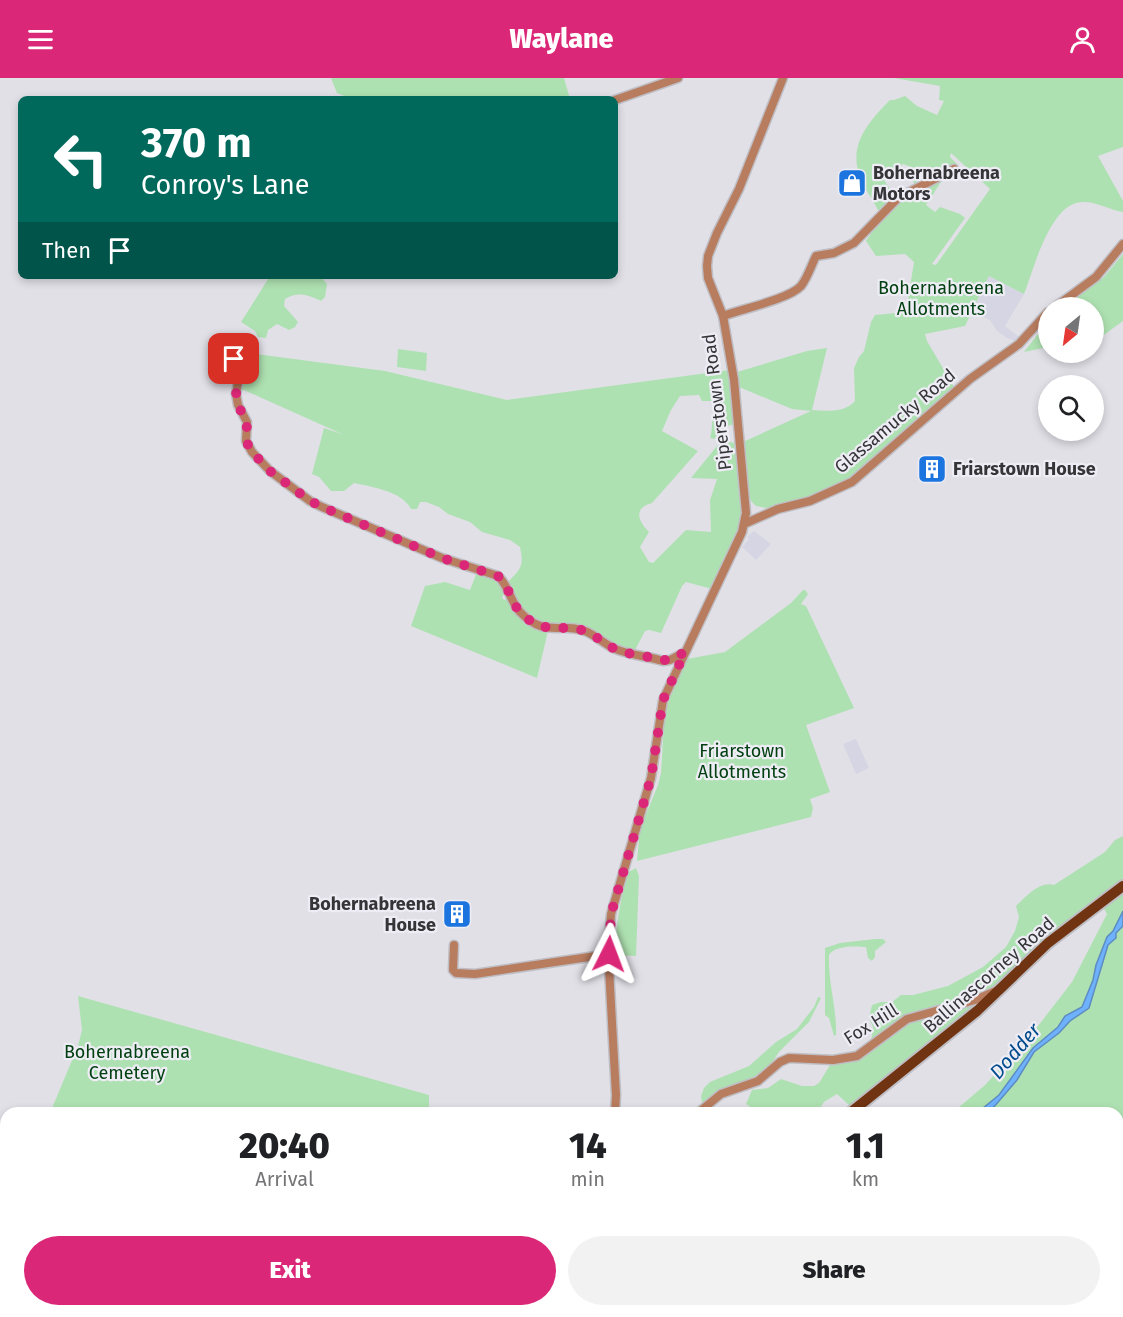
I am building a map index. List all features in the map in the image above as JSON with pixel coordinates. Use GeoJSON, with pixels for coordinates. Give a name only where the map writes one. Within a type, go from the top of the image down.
{"type":"FeatureCollection","features":[{"type":"Feature","properties":{"kind":"main road","name":"Ballinascorney Road"},"geometry":{"type":"LineString","coordinates":[[857,1107],[977,1011],[1048,943],[1123,886]]}},
{"type":"Feature","properties":{"kind":"street"},"geometry":{"type":"LineString","coordinates":[[618,99],[678,78]]}},
{"type":"Feature","properties":{"kind":"street","name":"Piperstown Road"},"geometry":{"type":"LineString","coordinates":[[744,524],[746,503],[734,380],[723,316],[708,278],[708,256],[739,189],[783,78]]}},
{"type":"Feature","properties":{"kind":"street"},"geometry":{"type":"LineString","coordinates":[[723,316],[769,302],[795,291],[805,280],[816,256],[834,253],[854,243],[898,198],[954,169]]}},
{"type":"Feature","properties":{"kind":"street"},"geometry":{"type":"LineString","coordinates":[[1069,297],[1096,277],[1123,244]]}},
{"type":"Feature","properties":{"kind":"street","name":"Glassamucky Road"},"geometry":{"type":"LineString","coordinates":[[744,524],[778,509],[810,501],[852,482],[970,379],[1019,344],[1038,323]]}},
{"type":"Feature","properties":{"kind":"street"},"geometry":{"type":"LineString","coordinates":[[228,347],[240,371],[236,394],[238,405],[247,423],[248,446],[270,471],[310,501],[442,558],[498,576],[504,582],[511,600],[520,612],[540,626],[555,630],[583,631],[615,649],[663,660],[670,660],[685,652]]}},
{"type":"Feature","properties":{"kind":"street"},"geometry":{"type":"LineString","coordinates":[[615,1107],[609,954],[611,914],[651,778],[663,700],[713,596],[744,524]]}},
{"type":"Feature","properties":{"kind":"street"},"geometry":{"type":"LineString","coordinates":[[454,945],[453,970],[462,974],[498,971],[609,954]]}},
{"type":"Feature","properties":{"kind":"street","name":"Fox Hill"},"geometry":{"type":"LineString","coordinates":[[705,1107],[721,1094],[758,1081],[780,1062],[789,1058],[833,1060],[857,1056],[907,1019],[975,1000],[1003,988]]}},
{"type":"Feature","properties":{"kind":"shaded area"},"geometry":{"type":"Polygon","coordinates":[[[989,276],[1024,294],[1005,326],[1019,337],[1015,341],[997,331],[990,320],[973,312],[989,276]]]}},
{"type":"Feature","properties":{"kind":"shaded area"},"geometry":{"type":"Polygon","coordinates":[[[754,531],[771,544],[756,560],[742,547],[749,539],[747,537],[754,531]]]}},
{"type":"Feature","properties":{"kind":"shaded area"},"geometry":{"type":"Polygon","coordinates":[[[856,739],[869,768],[856,774],[843,744],[856,739]]]}},
{"type":"Feature","properties":{"kind":"green space"},"geometry":{"type":"Polygon","coordinates":[[[331,78],[564,78],[569,96],[344,96],[337,93],[331,78]]]}},
{"type":"Feature","properties":{"kind":"green space","name":"Bohernabreena Allotments"},"geometry":{"type":"Polygon","coordinates":[[[894,78],[1123,78],[1123,147],[1098,156],[1123,201],[1123,212],[1082,202],[1071,205],[1061,213],[1052,225],[1038,254],[1024,294],[989,276],[965,326],[925,334],[954,387],[848,479],[803,499],[766,508],[756,506],[751,501],[748,491],[743,442],[811,411],[792,409],[739,387],[737,372],[807,351],[827,348],[812,410],[835,410],[851,405],[855,401],[854,368],[864,351],[871,322],[875,315],[906,312],[914,262],[905,254],[876,256],[866,241],[899,201],[938,181],[941,182],[926,205],[935,212],[940,207],[965,218],[932,264],[936,265],[990,189],[951,153],[950,157],[958,165],[917,188],[913,181],[917,176],[911,167],[903,164],[884,180],[895,197],[883,209],[878,210],[864,185],[856,158],[861,137],[867,127],[890,100],[905,96],[917,106],[937,115],[944,101],[939,100],[940,86],[894,78]]]}},
{"type":"Feature","properties":{"kind":"green space"},"geometry":{"type":"Polygon","coordinates":[[[1123,254],[1123,321],[1104,334],[1104,297],[1077,297],[1104,277],[1123,254]]]}},
{"type":"Feature","properties":{"kind":"green space"},"geometry":{"type":"Polygon","coordinates":[[[268,279],[323,279],[327,284],[325,297],[321,301],[303,295],[294,295],[285,299],[284,306],[298,322],[289,330],[277,324],[268,330],[266,338],[258,337],[255,331],[241,322],[268,279]]]}},
{"type":"Feature","properties":{"kind":"green space"},"geometry":{"type":"Polygon","coordinates":[[[1038,334],[1038,349],[1024,352],[1038,334]]]}},
{"type":"Feature","properties":{"kind":"green space"},"geometry":{"type":"Polygon","coordinates":[[[398,349],[427,353],[426,371],[397,367],[398,349]]]}},
{"type":"Feature","properties":{"kind":"green space"},"geometry":{"type":"Polygon","coordinates":[[[248,353],[385,371],[507,400],[730,370],[735,424],[724,427],[714,439],[710,438],[713,418],[719,407],[716,401],[702,401],[699,395],[680,396],[671,410],[662,431],[698,451],[652,503],[640,511],[642,524],[649,532],[640,547],[649,562],[653,563],[686,530],[711,532],[710,500],[717,479],[691,478],[717,446],[726,441],[734,443],[743,510],[741,524],[712,589],[686,582],[682,586],[661,633],[645,631],[634,652],[600,636],[545,622],[533,617],[523,609],[508,582],[519,570],[522,559],[520,547],[510,540],[482,532],[470,522],[448,514],[439,507],[426,502],[420,502],[417,509],[411,509],[401,498],[378,488],[354,483],[344,491],[331,491],[319,477],[312,474],[324,428],[342,434],[244,390],[240,391],[248,353]]]}},
{"type":"Feature","properties":{"kind":"green space"},"geometry":{"type":"Polygon","coordinates":[[[477,572],[500,581],[505,593],[502,597],[504,600],[507,599],[548,631],[537,678],[411,626],[425,586],[445,582],[470,590],[477,572]]]}},
{"type":"Feature","properties":{"kind":"green space","name":"Friarstown Allotments"},"geometry":{"type":"Polygon","coordinates":[[[803,590],[808,594],[801,604],[806,606],[854,708],[806,725],[830,792],[810,799],[813,808],[811,817],[637,861],[640,829],[661,773],[664,723],[668,702],[687,659],[725,652],[791,603],[803,590]]]}},
{"type":"Feature","properties":{"kind":"green space"},"geometry":{"type":"Polygon","coordinates":[[[1123,836],[1123,880],[1040,943],[1000,985],[981,997],[972,1008],[850,1106],[837,1094],[824,1102],[821,1107],[750,1107],[746,1104],[752,1090],[768,1088],[781,1079],[802,1086],[814,1086],[819,1083],[830,1065],[870,1049],[873,1027],[869,1018],[872,1005],[892,1002],[901,995],[913,995],[948,986],[983,967],[1006,947],[1015,931],[1019,917],[1016,906],[1024,898],[1043,885],[1054,885],[1105,852],[1115,840],[1123,836]]]}},
{"type":"Feature","properties":{"kind":"green space"},"geometry":{"type":"Polygon","coordinates":[[[636,868],[639,876],[636,956],[615,955],[617,924],[627,873],[636,868]]]}},
{"type":"Feature","properties":{"kind":"green space"},"geometry":{"type":"Polygon","coordinates":[[[1123,890],[1123,1107],[959,1107],[997,1072],[1007,1055],[1038,1026],[1072,982],[1107,914],[1103,907],[1123,890]]]}},
{"type":"Feature","properties":{"kind":"green space"},"geometry":{"type":"Polygon","coordinates":[[[883,939],[886,942],[875,951],[872,961],[868,958],[866,947],[840,948],[829,955],[836,1025],[834,1036],[829,1018],[825,1015],[825,948],[840,943],[883,939]]]}},
{"type":"Feature","properties":{"kind":"green space","name":"Bohernabreena Cemetery"},"geometry":{"type":"Polygon","coordinates":[[[78,996],[429,1095],[429,1107],[53,1107],[78,1046],[82,1030],[78,996]]]}},
{"type":"Feature","properties":{"kind":"green space"},"geometry":{"type":"Polygon","coordinates":[[[818,997],[821,998],[809,1022],[779,1052],[769,1067],[751,1079],[717,1092],[702,1103],[701,1096],[704,1088],[710,1082],[749,1066],[776,1042],[797,1029],[814,1007],[818,997]]]}},
{"type":"Feature","properties":{"kind":"water"},"geometry":{"type":"Polygon","coordinates":[[[1123,911],[1123,926],[1116,933],[1116,938],[1108,945],[1089,1008],[1034,1052],[1017,1080],[994,1107],[984,1107],[999,1095],[1033,1048],[1058,1027],[1065,1016],[1082,1007],[1107,937],[1113,931],[1123,911]]]}},
{"type":"Feature","properties":{"kind":"place","name":"Bohernabreena Motors"},"geometry":{"type":"Point","coordinates":[852,183]}},
{"type":"Feature","properties":{"kind":"place","name":"Friarstown House"},"geometry":{"type":"Point","coordinates":[932,469]}},
{"type":"Feature","properties":{"kind":"place","name":"Bohernabreena House"},"geometry":{"type":"Point","coordinates":[457,914]}},
{"type":"Feature","properties":{"kind":"route"},"geometry":{"type":"LineString","coordinates":[[234,359],[240,371],[236,394],[238,405],[247,423],[248,446],[270,471],[310,501],[442,558],[498,576],[504,582],[511,600],[520,612],[540,626],[555,630],[583,631],[615,649],[663,660],[670,660],[685,652],[663,700],[654,766],[611,914],[609,954]]}},
{"type":"Feature","properties":{"kind":"water label","name":"Dodder"},"geometry":{"type":"Point","coordinates":[1015,1051]}}]}
